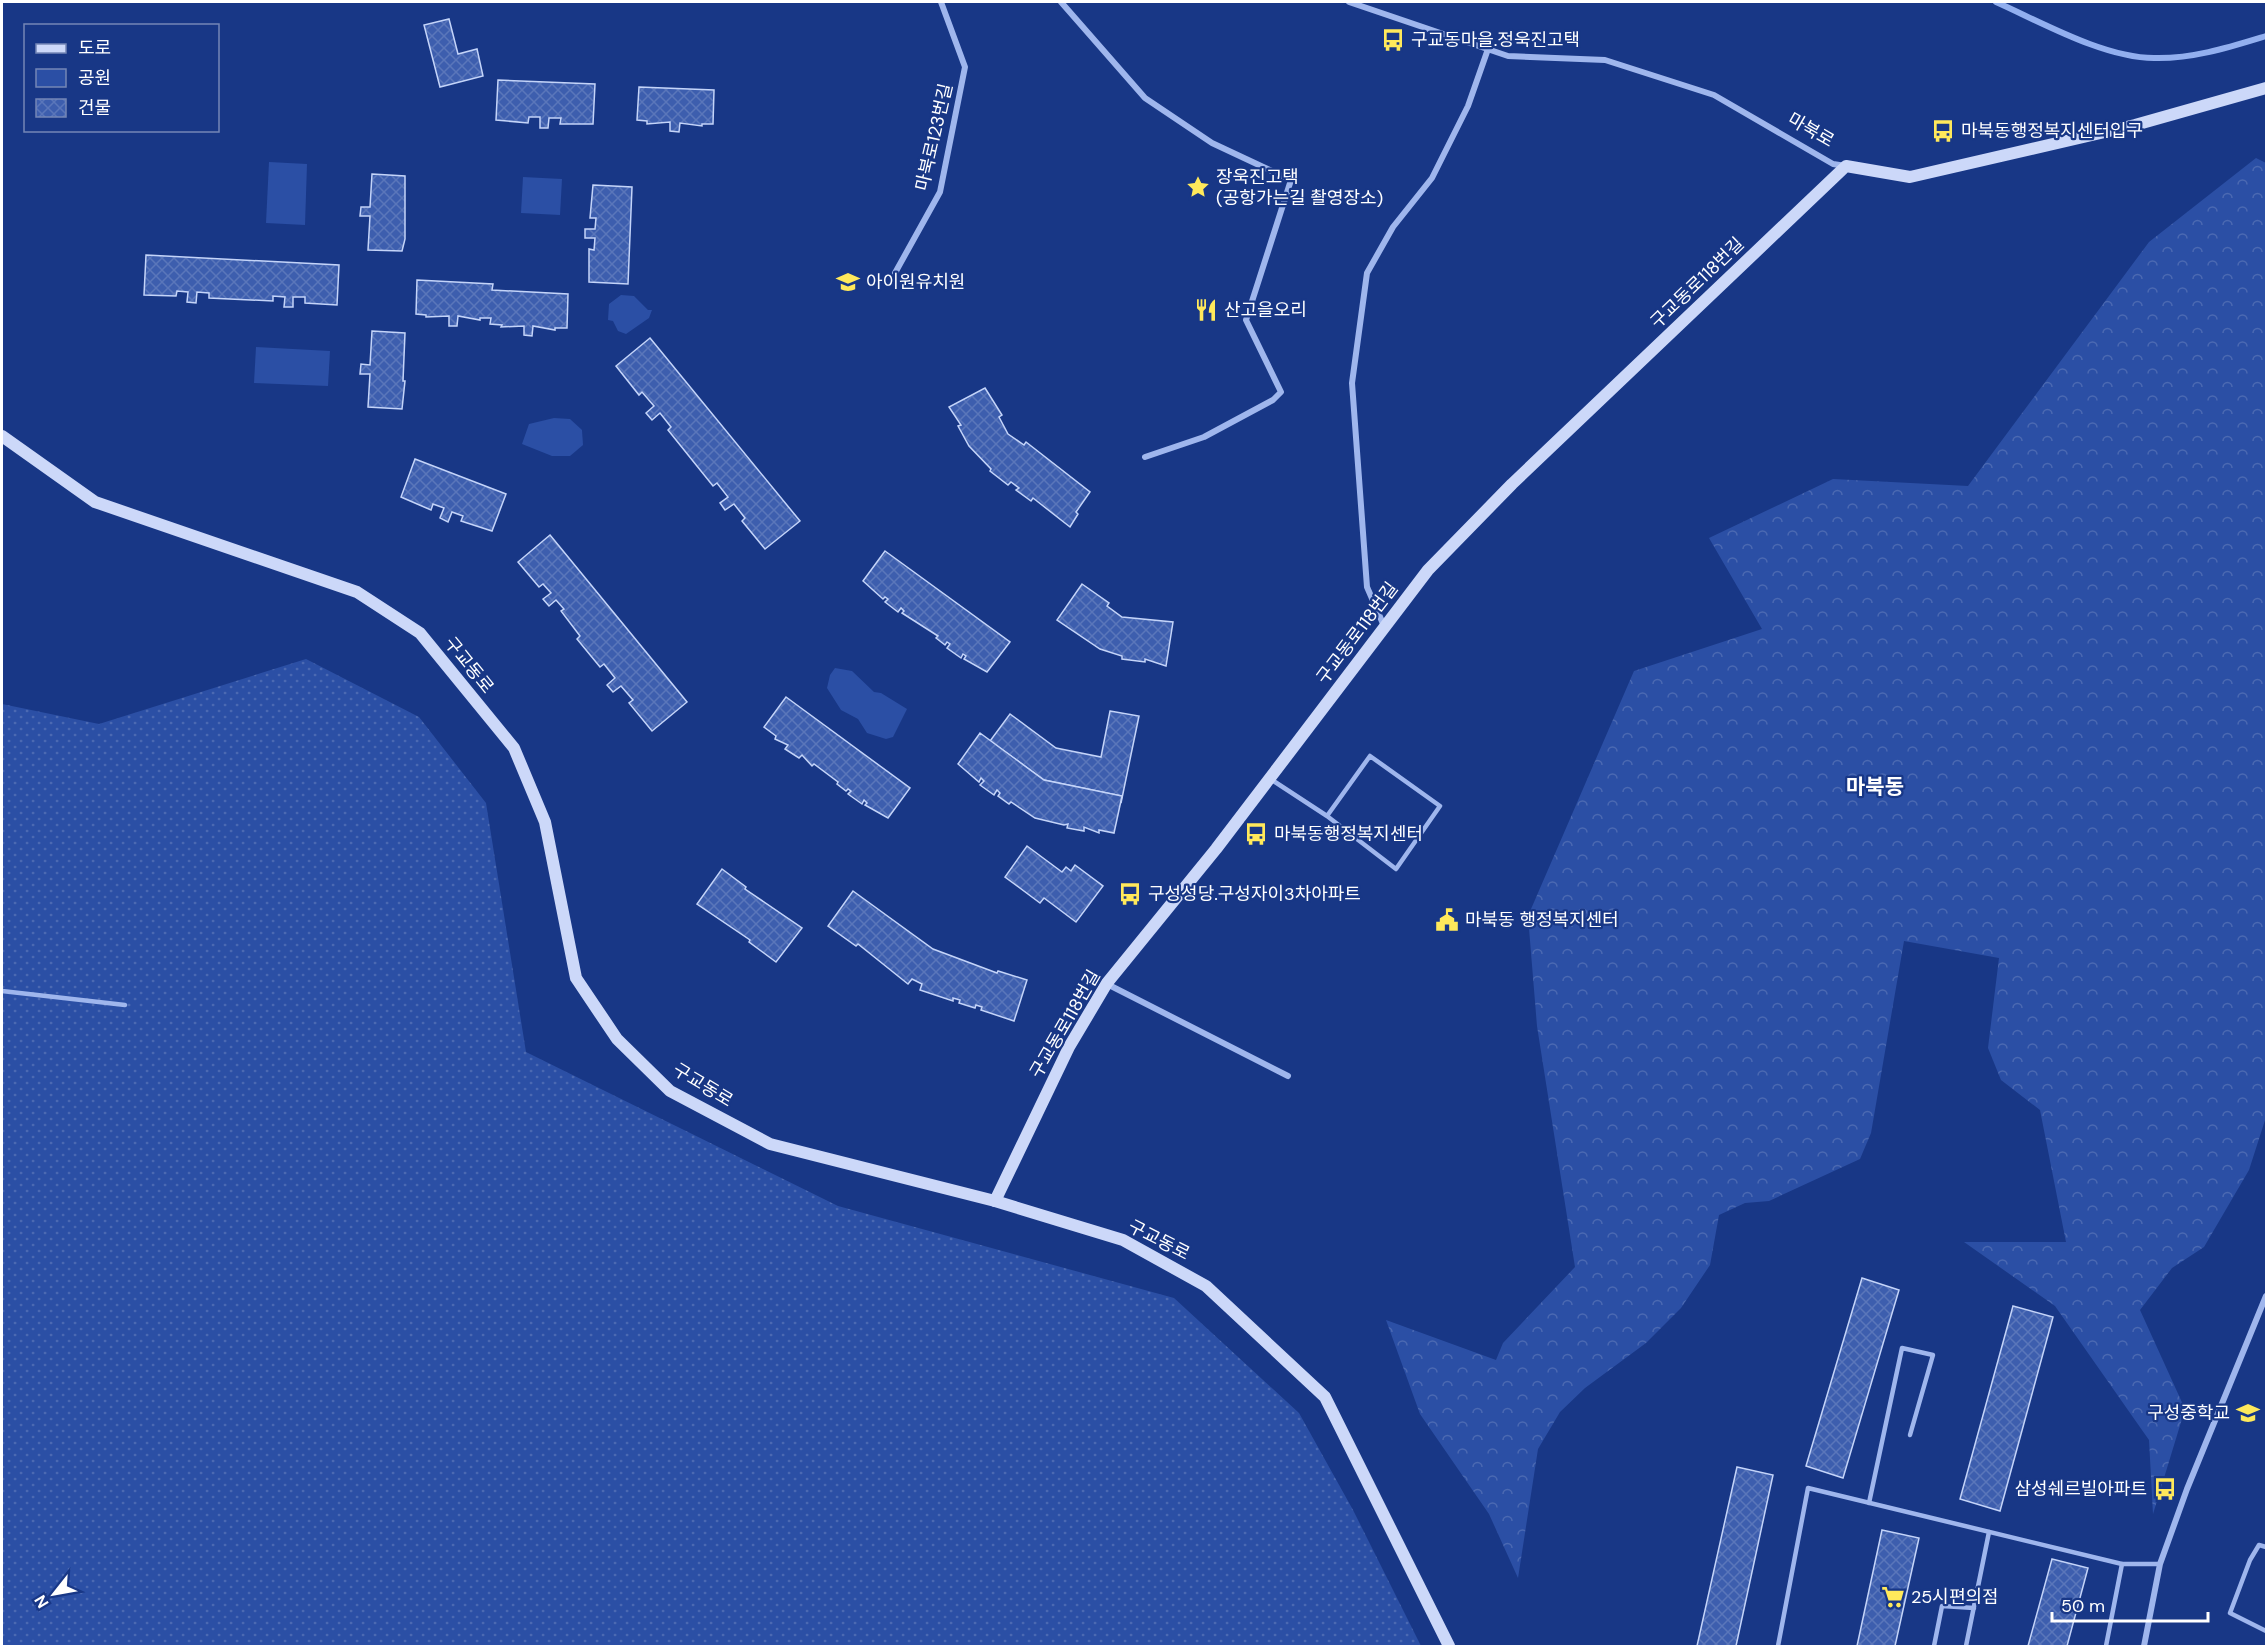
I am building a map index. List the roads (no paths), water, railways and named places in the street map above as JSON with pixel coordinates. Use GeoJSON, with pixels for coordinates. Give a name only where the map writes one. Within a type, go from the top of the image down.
{"type":"FeatureCollection","features":[{"type":"Feature","properties":{"kind":"street","name":"마북로123번길"},"geometry":{"type":"LineString","coordinates":[[895,273],[940,192],[964,67],[941,2]]}},
{"type":"Feature","properties":{"kind":"street"},"geometry":{"type":"LineString","coordinates":[[1061,2],[1145,98],[1212,143],[1291,180],[1246,320],[1281,392],[1273,400],[1204,437],[1145,457]]}},
{"type":"Feature","properties":{"kind":"street","name":"마북로"},"geometry":{"type":"LineString","coordinates":[[1348,2],[1508,56],[1605,60],[1714,95],[1833,164],[1910,177],[2135,125],[2266,88]]}},
{"type":"Feature","properties":{"kind":"street"},"geometry":{"type":"LineString","coordinates":[[1385,627],[1367,587],[1352,383],[1366,273],[1393,227],[1432,178],[1468,106],[1488,48]]}},
{"type":"Feature","properties":{"kind":"street","name":"구교동로118번길"},"geometry":{"type":"LineString","coordinates":[[995,1201],[1069,1047],[1107,983],[1270,778],[1428,570],[1512,484],[1846,166]]}},
{"type":"Feature","properties":{"kind":"street","name":"구교동로"},"geometry":{"type":"LineString","coordinates":[[2,436],[95,502],[357,592],[420,633],[513,748],[545,822],[576,978],[617,1039],[670,1090],[770,1144],[995,1201],[1123,1240],[1206,1286],[1325,1397],[1449,1647]]}},
{"type":"Feature","properties":{"kind":"street"},"geometry":{"type":"LineString","coordinates":[[1107,983],[1288,1076]]}},
{"type":"Feature","properties":{"kind":"street"},"geometry":{"type":"LineString","coordinates":[[2144,1647],[2160,1564],[2187,1489],[2266,1296]]}},
{"type":"Feature","properties":{"kind":"lane"},"geometry":{"type":"LineString","coordinates":[[1270,778],[1327,816],[1396,869],[1440,806],[1370,756],[1327,816]]}},
{"type":"Feature","properties":{"kind":"lane"},"geometry":{"type":"LineString","coordinates":[[2,991],[125,1005]]}},
{"type":"Feature","properties":{"kind":"lane"},"geometry":{"type":"LineString","coordinates":[[1869,1503],[1902,1348],[1933,1356],[1910,1434]]}},
{"type":"Feature","properties":{"kind":"lane"},"geometry":{"type":"LineString","coordinates":[[1778,1647],[1808,1488],[2122,1564],[2160,1564]]}},
{"type":"Feature","properties":{"kind":"lane"},"geometry":{"type":"LineString","coordinates":[[1966,1647],[1989,1532]]}},
{"type":"Feature","properties":{"kind":"lane"},"geometry":{"type":"LineString","coordinates":[[2266,1547],[2259,1545],[2250,1560],[2230,1613],[2266,1630]]}},
{"type":"Feature","properties":{"kind":"lane"},"geometry":{"type":"LineString","coordinates":[[2106,1647],[2122,1564]]}},
{"type":"Feature","properties":{"kind":"lane"},"geometry":{"type":"LineString","coordinates":[[1934,1647],[1942,1605],[1974,1608]]}},
{"type":"Feature","properties":{"kind":"waterway"},"geometry":{"type":"LineString","coordinates":[[1996,2],[2073,38],[2094,46],[2135,56],[2183,57],[2266,36]]}},
{"type":"Feature","properties":{"kind":"place","name":"구교동마을.정욱진고택"},"geometry":{"type":"Point","coordinates":[1393,40]}},
{"type":"Feature","properties":{"kind":"place","name":"마북동행정복지센터입구"},"geometry":{"type":"Point","coordinates":[1943,131]}},
{"type":"Feature","properties":{"kind":"place","name":"장욱진고택 (공항가는길 촬영장소)"},"geometry":{"type":"Point","coordinates":[1198,187]}},
{"type":"Feature","properties":{"kind":"place","name":"아이원유치원"},"geometry":{"type":"Point","coordinates":[848,282]}},
{"type":"Feature","properties":{"kind":"place","name":"산고을오리"},"geometry":{"type":"Point","coordinates":[1206,310]}},
{"type":"Feature","properties":{"kind":"place","name":"마북동행정복지센터"},"geometry":{"type":"Point","coordinates":[1256,834]}},
{"type":"Feature","properties":{"kind":"place","name":"구성성당.구성자이3차아파트"},"geometry":{"type":"Point","coordinates":[1130,894]}},
{"type":"Feature","properties":{"kind":"place","name":"마북동 행정복지센터"},"geometry":{"type":"Point","coordinates":[1447,920]}},
{"type":"Feature","properties":{"kind":"place","name":"구성중학교"},"geometry":{"type":"Point","coordinates":[2248,1413]}},
{"type":"Feature","properties":{"kind":"place","name":"삼성쉐르빌아파트"},"geometry":{"type":"Point","coordinates":[2165,1489]}},
{"type":"Feature","properties":{"kind":"place","name":"25시편의점"},"geometry":{"type":"Point","coordinates":[1893,1597]}},
{"type":"Feature","properties":{"kind":"district","name":"마북동"},"geometry":{"type":"Point","coordinates":[1875,787]}}]}
